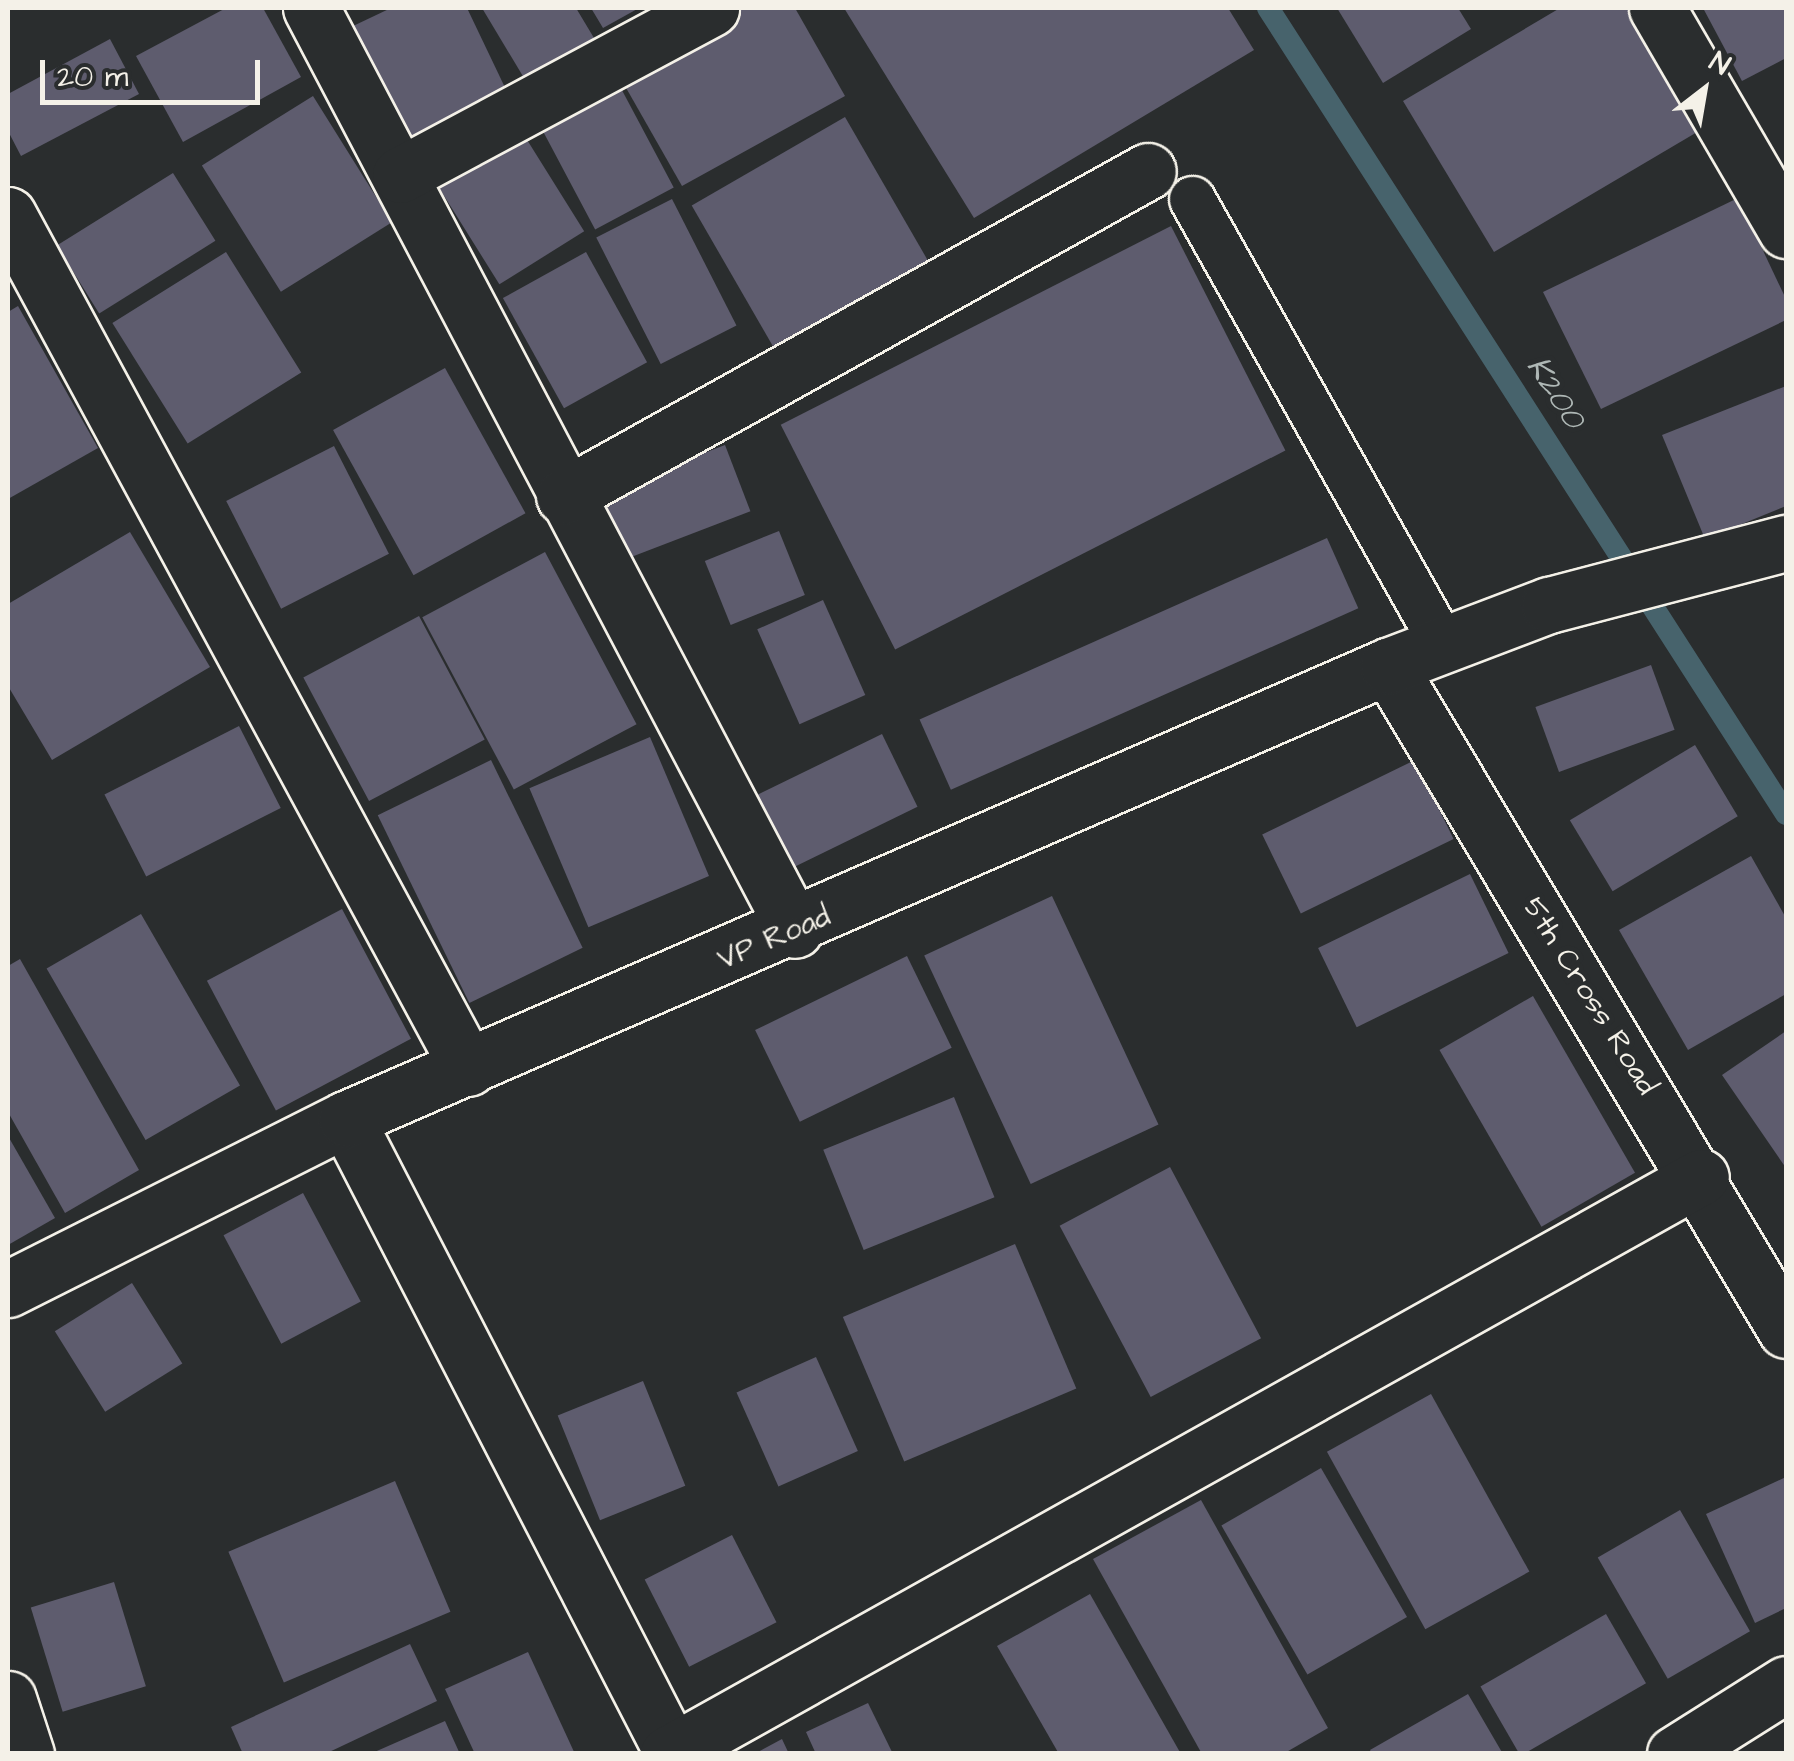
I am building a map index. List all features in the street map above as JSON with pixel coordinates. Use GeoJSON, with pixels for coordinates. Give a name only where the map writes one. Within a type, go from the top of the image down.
{"type":"FeatureCollection","features":[{"type":"Feature","properties":{"kind":"street"},"geometry":{"type":"LineString","coordinates":[[311,8],[795,930]]}},
{"type":"Feature","properties":{"kind":"street"},"geometry":{"type":"LineString","coordinates":[[400,175],[711,8]]}},
{"type":"Feature","properties":{"kind":"street"},"geometry":{"type":"LineString","coordinates":[[1656,8],[1786,230]]}},
{"type":"Feature","properties":{"kind":"street"},"geometry":{"type":"LineString","coordinates":[[564,496],[1170,185]]}},
{"type":"Feature","properties":{"kind":"street"},"geometry":{"type":"LineString","coordinates":[[8,215],[468,1068]]}},
{"type":"Feature","properties":{"kind":"street","name":"VP Road"},"geometry":{"type":"LineString","coordinates":[[8,1289],[346,1120],[795,930],[1388,666],[1549,605],[1786,543]]}},
{"type":"Feature","properties":{"kind":"street","name":"5th Cross Road"},"geometry":{"type":"LineString","coordinates":[[1388,666],[1702,1177],[1786,1330]]}},
{"type":"Feature","properties":{"kind":"street"},"geometry":{"type":"LineString","coordinates":[[346,1120],[671,1753],[1702,1177]]}},
{"type":"Feature","properties":{"kind":"street"},"geometry":{"type":"LineString","coordinates":[[1674,1754],[1786,1684]]}},
{"type":"Feature","properties":{"kind":"street"},"geometry":{"type":"LineString","coordinates":[[8,1699],[26,1754]]}},
{"type":"Feature","properties":{"kind":"lane"},"geometry":{"type":"LineString","coordinates":[[1170,185],[1443,645]]}},
{"type":"Feature","properties":{"kind":"building"},"geometry":{"type":"Polygon","coordinates":[[[226,8],[263,8],[301,77],[183,142],[136,56],[226,8]]]}},
{"type":"Feature","properties":{"kind":"building"},"geometry":{"type":"Polygon","coordinates":[[[391,8],[467,8],[511,100],[409,148],[351,27],[391,8]]]}},
{"type":"Feature","properties":{"kind":"building"},"geometry":{"type":"Polygon","coordinates":[[[482,8],[576,8],[597,43],[527,83],[482,8]]]}},
{"type":"Feature","properties":{"kind":"building"},"geometry":{"type":"Polygon","coordinates":[[[591,8],[639,8],[603,28],[591,8]]]}},
{"type":"Feature","properties":{"kind":"building"},"geometry":{"type":"Polygon","coordinates":[[[734,8],[795,8],[845,96],[682,186],[617,72],[734,8]]]}},
{"type":"Feature","properties":{"kind":"building"},"geometry":{"type":"Polygon","coordinates":[[[844,8],[1228,8],[1254,50],[974,218],[844,8]]]}},
{"type":"Feature","properties":{"kind":"building"},"geometry":{"type":"Polygon","coordinates":[[[1337,8],[1458,8],[1471,29],[1383,83],[1337,8]]]}},
{"type":"Feature","properties":{"kind":"building"},"geometry":{"type":"Polygon","coordinates":[[[1560,8],[1632,8],[1704,128],[1494,252],[1403,101],[1560,8]]]}},
{"type":"Feature","properties":{"kind":"building"},"geometry":{"type":"Polygon","coordinates":[[[1703,8],[1786,8],[1786,58],[1742,81],[1703,8]]]}},
{"type":"Feature","properties":{"kind":"building"},"geometry":{"type":"Polygon","coordinates":[[[110,39],[139,94],[21,156],[8,131],[8,94],[110,39]]]}},
{"type":"Feature","properties":{"kind":"building"},"geometry":{"type":"Polygon","coordinates":[[[616,79],[674,188],[595,229],[537,121],[616,79]]]}},
{"type":"Feature","properties":{"kind":"building"},"geometry":{"type":"Polygon","coordinates":[[[313,96],[392,222],[281,292],[202,165],[313,96]]]}},
{"type":"Feature","properties":{"kind":"building"},"geometry":{"type":"Polygon","coordinates":[[[845,117],[933,269],[780,358],[692,206],[845,117]]]}},
{"type":"Feature","properties":{"kind":"building"},"geometry":{"type":"Polygon","coordinates":[[[519,127],[584,231],[499,284],[434,180],[519,127]]]}},
{"type":"Feature","properties":{"kind":"building"},"geometry":{"type":"Polygon","coordinates":[[[173,173],[215,241],[99,313],[57,246],[173,173]]]}},
{"type":"Feature","properties":{"kind":"building"},"geometry":{"type":"Polygon","coordinates":[[[1738,198],[1786,299],[1786,320],[1601,409],[1543,292],[1738,198]]]}},
{"type":"Feature","properties":{"kind":"building"},"geometry":{"type":"Polygon","coordinates":[[[672,199],[736,326],[661,364],[596,238],[672,199]]]}},
{"type":"Feature","properties":{"kind":"building"},"geometry":{"type":"Polygon","coordinates":[[[1171,226],[1285,451],[895,649],[781,425],[1171,226]]]}},
{"type":"Feature","properties":{"kind":"building"},"geometry":{"type":"Polygon","coordinates":[[[226,252],[301,372],[188,443],[112,323],[226,252]]]}},
{"type":"Feature","properties":{"kind":"building"},"geometry":{"type":"Polygon","coordinates":[[[586,252],[647,362],[564,408],[503,298],[586,252]]]}},
{"type":"Feature","properties":{"kind":"building"},"geometry":{"type":"Polygon","coordinates":[[[18,306],[98,448],[8,499],[8,312],[18,306]]]}},
{"type":"Feature","properties":{"kind":"building"},"geometry":{"type":"Polygon","coordinates":[[[445,368],[525,513],[414,575],[333,430],[445,368]]]}},
{"type":"Feature","properties":{"kind":"building"},"geometry":{"type":"Polygon","coordinates":[[[1786,386],[1786,506],[1705,539],[1662,435],[1786,386]]]}},
{"type":"Feature","properties":{"kind":"building"},"geometry":{"type":"Polygon","coordinates":[[[725,445],[750,511],[625,559],[600,493],[725,445]]]}},
{"type":"Feature","properties":{"kind":"building"},"geometry":{"type":"Polygon","coordinates":[[[334,446],[389,554],[281,609],[226,501],[334,446]]]}},
{"type":"Feature","properties":{"kind":"building"},"geometry":{"type":"Polygon","coordinates":[[[779,531],[805,595],[731,625],[705,561],[779,531]]]}},
{"type":"Feature","properties":{"kind":"building"},"geometry":{"type":"Polygon","coordinates":[[[130,532],[210,667],[52,760],[8,686],[8,604],[130,532]]]}},
{"type":"Feature","properties":{"kind":"building"},"geometry":{"type":"Polygon","coordinates":[[[1327,538],[1358,608],[951,790],[920,719],[1327,538]]]}},
{"type":"Feature","properties":{"kind":"building"},"geometry":{"type":"Polygon","coordinates":[[[545,552],[637,724],[514,789],[422,617],[545,552]]]}},
{"type":"Feature","properties":{"kind":"building"},"geometry":{"type":"Polygon","coordinates":[[[823,600],[865,695],[800,724],[757,629],[823,600]]]}},
{"type":"Feature","properties":{"kind":"building"},"geometry":{"type":"Polygon","coordinates":[[[419,616],[485,740],[369,801],[303,678],[419,616]]]}},
{"type":"Feature","properties":{"kind":"building"},"geometry":{"type":"Polygon","coordinates":[[[1651,665],[1675,730],[1559,772],[1535,707],[1651,665]]]}},
{"type":"Feature","properties":{"kind":"building"},"geometry":{"type":"Polygon","coordinates":[[[239,726],[281,808],[146,877],[104,795],[239,726]]]}},
{"type":"Feature","properties":{"kind":"building"},"geometry":{"type":"Polygon","coordinates":[[[882,734],[918,807],[793,868],[757,795],[882,734]]]}},
{"type":"Feature","properties":{"kind":"building"},"geometry":{"type":"Polygon","coordinates":[[[650,737],[709,876],[588,927],[529,788],[650,737]]]}},
{"type":"Feature","properties":{"kind":"building"},"geometry":{"type":"Polygon","coordinates":[[[1695,745],[1738,816],[1613,891],[1570,820],[1695,745]]]}},
{"type":"Feature","properties":{"kind":"building"},"geometry":{"type":"Polygon","coordinates":[[[491,760],[583,948],[469,1003],[378,815],[491,760]]]}},
{"type":"Feature","properties":{"kind":"building"},"geometry":{"type":"Polygon","coordinates":[[[1415,760],[1454,839],[1301,914],[1262,835],[1415,760]]]}},
{"type":"Feature","properties":{"kind":"building"},"geometry":{"type":"Polygon","coordinates":[[[1751,856],[1786,918],[1786,994],[1688,1050],[1619,930],[1751,856]]]}},
{"type":"Feature","properties":{"kind":"building"},"geometry":{"type":"Polygon","coordinates":[[[1470,874],[1509,953],[1357,1027],[1318,948],[1470,874]]]}},
{"type":"Feature","properties":{"kind":"building"},"geometry":{"type":"Polygon","coordinates":[[[1052,896],[1158,1124],[1031,1184],[924,956],[1052,896]]]}},
{"type":"Feature","properties":{"kind":"building"},"geometry":{"type":"Polygon","coordinates":[[[342,909],[411,1039],[276,1111],[207,981],[342,909]]]}},
{"type":"Feature","properties":{"kind":"building"},"geometry":{"type":"Polygon","coordinates":[[[141,914],[240,1085],[146,1140],[47,968],[141,914]]]}},
{"type":"Feature","properties":{"kind":"building"},"geometry":{"type":"Polygon","coordinates":[[[907,956],[952,1048],[800,1122],[755,1030],[907,956]]]}},
{"type":"Feature","properties":{"kind":"building"},"geometry":{"type":"Polygon","coordinates":[[[20,959],[139,1170],[65,1213],[8,1112],[8,966],[20,959]]]}},
{"type":"Feature","properties":{"kind":"building"},"geometry":{"type":"Polygon","coordinates":[[[1533,996],[1635,1173],[1541,1227],[1439,1050],[1533,996]]]}},
{"type":"Feature","properties":{"kind":"building"},"geometry":{"type":"Polygon","coordinates":[[[1786,1031],[1786,1168],[1722,1075],[1786,1031]]]}},
{"type":"Feature","properties":{"kind":"building"},"geometry":{"type":"Polygon","coordinates":[[[954,1097],[994,1197],[864,1250],[823,1150],[954,1097]]]}},
{"type":"Feature","properties":{"kind":"building"},"geometry":{"type":"Polygon","coordinates":[[[8,1136],[55,1218],[8,1245],[8,1136]]]}},
{"type":"Feature","properties":{"kind":"building"},"geometry":{"type":"Polygon","coordinates":[[[1170,1167],[1261,1338],[1151,1397],[1060,1226],[1170,1167]]]}},
{"type":"Feature","properties":{"kind":"building"},"geometry":{"type":"Polygon","coordinates":[[[303,1193],[361,1302],[281,1344],[224,1235],[303,1193]]]}},
{"type":"Feature","properties":{"kind":"building"},"geometry":{"type":"Polygon","coordinates":[[[1015,1244],[1076,1389],[904,1462],[843,1317],[1015,1244]]]}},
{"type":"Feature","properties":{"kind":"building"},"geometry":{"type":"Polygon","coordinates":[[[132,1283],[182,1364],[105,1412],[55,1331],[132,1283]]]}},
{"type":"Feature","properties":{"kind":"building"},"geometry":{"type":"Polygon","coordinates":[[[816,1357],[858,1451],[778,1486],[737,1392],[816,1357]]]}},
{"type":"Feature","properties":{"kind":"building"},"geometry":{"type":"Polygon","coordinates":[[[643,1381],[685,1486],[600,1520],[558,1415],[643,1381]]]}},
{"type":"Feature","properties":{"kind":"building"},"geometry":{"type":"Polygon","coordinates":[[[1431,1394],[1529,1572],[1425,1629],[1327,1452],[1431,1394]]]}},
{"type":"Feature","properties":{"kind":"building"},"geometry":{"type":"Polygon","coordinates":[[[1321,1468],[1407,1617],[1307,1674],[1221,1526],[1321,1468]]]}},
{"type":"Feature","properties":{"kind":"building"},"geometry":{"type":"Polygon","coordinates":[[[1786,1477],[1786,1608],[1755,1623],[1706,1514],[1786,1477]]]}},
{"type":"Feature","properties":{"kind":"building"},"geometry":{"type":"Polygon","coordinates":[[[395,1481],[450,1612],[284,1682],[228,1552],[395,1481]]]}},
{"type":"Feature","properties":{"kind":"building"},"geometry":{"type":"Polygon","coordinates":[[[1201,1500],[1328,1728],[1283,1754],[1202,1754],[1093,1559],[1201,1500]]]}},
{"type":"Feature","properties":{"kind":"building"},"geometry":{"type":"Polygon","coordinates":[[[1680,1510],[1750,1631],[1668,1679],[1598,1558],[1680,1510]]]}},
{"type":"Feature","properties":{"kind":"building"},"geometry":{"type":"Polygon","coordinates":[[[732,1535],[776,1622],[689,1667],[645,1579],[732,1535]]]}},
{"type":"Feature","properties":{"kind":"building"},"geometry":{"type":"Polygon","coordinates":[[[114,1582],[146,1686],[63,1712],[31,1607],[114,1582]]]}},
{"type":"Feature","properties":{"kind":"building"},"geometry":{"type":"Polygon","coordinates":[[[1090,1594],[1181,1754],[1059,1754],[997,1646],[1090,1594]]]}},
{"type":"Feature","properties":{"kind":"building"},"geometry":{"type":"Polygon","coordinates":[[[1606,1614],[1646,1683],[1524,1754],[1519,1754],[1480,1687],[1606,1614]]]}},
{"type":"Feature","properties":{"kind":"building"},"geometry":{"type":"Polygon","coordinates":[[[410,1644],[437,1701],[325,1754],[243,1754],[231,1727],[410,1644]]]}},
{"type":"Feature","properties":{"kind":"building"},"geometry":{"type":"Polygon","coordinates":[[[528,1652],[575,1754],[475,1754],[445,1689],[528,1652]]]}},
{"type":"Feature","properties":{"kind":"building"},"geometry":{"type":"Polygon","coordinates":[[[1468,1694],[1503,1754],[1372,1754],[1370,1750],[1468,1694]]]}},
{"type":"Feature","properties":{"kind":"building"},"geometry":{"type":"Polygon","coordinates":[[[868,1703],[893,1754],[816,1754],[806,1732],[868,1703]]]}},
{"type":"Feature","properties":{"kind":"building"},"geometry":{"type":"Polygon","coordinates":[[[445,1721],[460,1754],[370,1754],[445,1721]]]}},
{"type":"Feature","properties":{"kind":"building"},"geometry":{"type":"Polygon","coordinates":[[[782,1739],[789,1754],[754,1754],[782,1739]]]}},
{"type":"Feature","properties":{"kind":"waterway","name":"K200"},"geometry":{"type":"LineString","coordinates":[[1268,8],[1786,814]]}}]}
